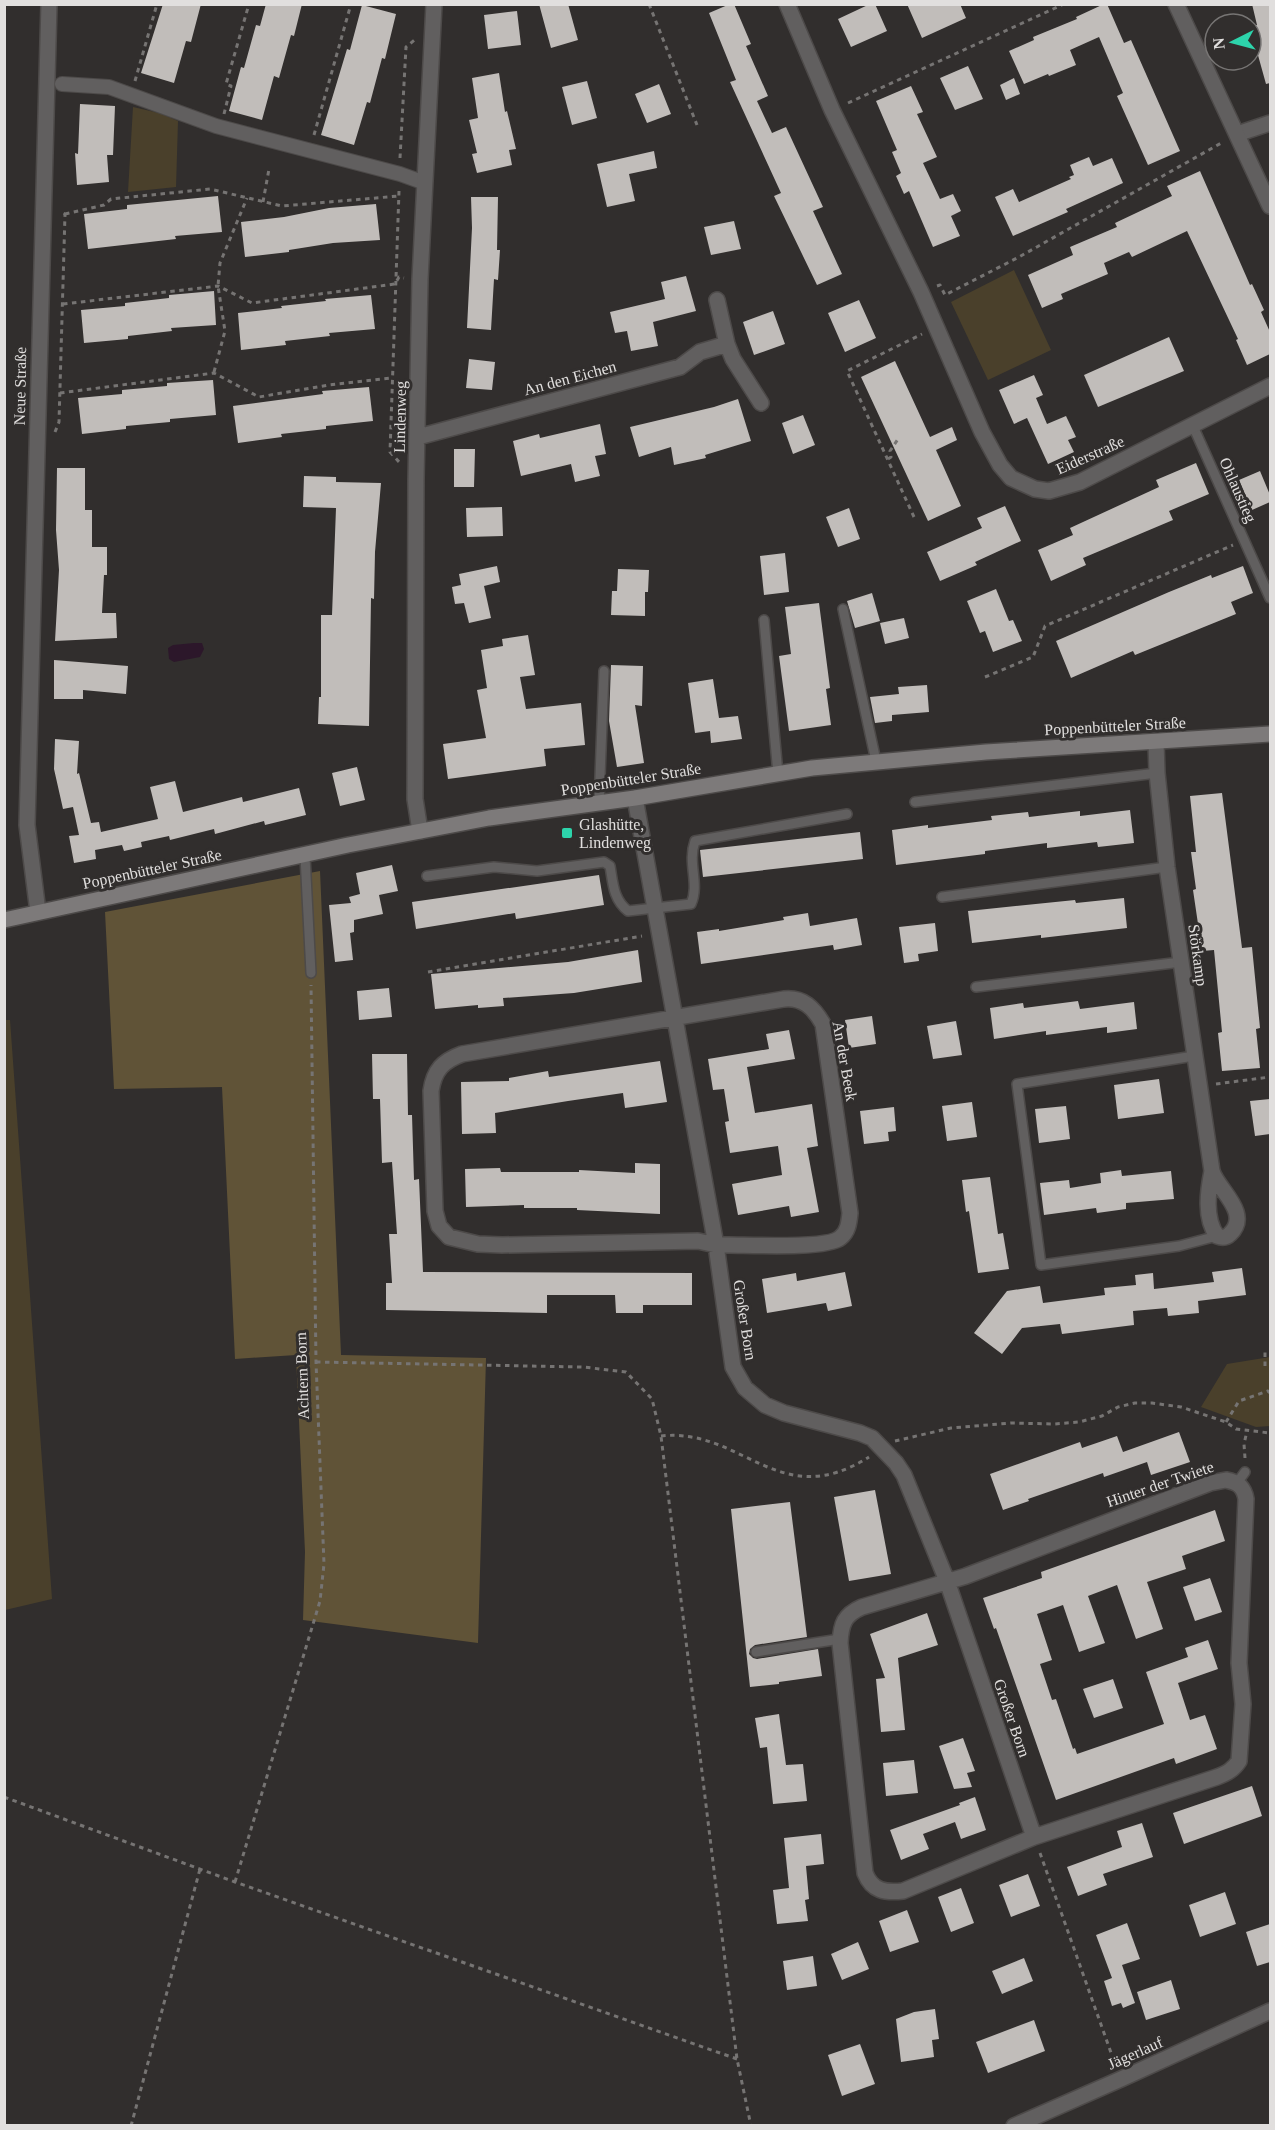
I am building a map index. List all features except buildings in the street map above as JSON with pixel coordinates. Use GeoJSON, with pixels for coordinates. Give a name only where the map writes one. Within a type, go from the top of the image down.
{"type":"FeatureCollection","features":[{"type":"Feature","properties":{"kind":"main road","name":"Poppenbütteler Straße"},"geometry":{"type":"LineString","coordinates":[[4,920],[420,831],[489,818],[635,798],[778,774],[876,761],[1270,734]]}},
{"type":"Feature","properties":{"kind":"street","name":"Neue Straße"},"geometry":{"type":"LineString","coordinates":[[38,912],[27,825],[49,4]]}},
{"type":"Feature","properties":{"kind":"street","name":"Lindenweg"},"geometry":{"type":"LineString","coordinates":[[420,831],[415,799],[416,479],[420,279],[434,4]]}},
{"type":"Feature","properties":{"kind":"street","name":"Eiderstraße"},"geometry":{"type":"LineString","coordinates":[[787,4],[832,110],[937,326],[982,432],[1011,478],[1026,486],[1049,491],[1080,482],[1270,386]]}},
{"type":"Feature","properties":{"kind":"street"},"geometry":{"type":"LineString","coordinates":[[1176,4],[1270,206]]}},
{"type":"Feature","properties":{"kind":"street"},"geometry":{"type":"LineString","coordinates":[[62,84],[109,87],[220,127],[400,174],[425,183]]}},
{"type":"Feature","properties":{"kind":"street"},"geometry":{"type":"LineString","coordinates":[[1237,134],[1270,123]]}},
{"type":"Feature","properties":{"kind":"street"},"geometry":{"type":"LineString","coordinates":[[717,300],[727,344],[761,403]]}},
{"type":"Feature","properties":{"kind":"street","name":"An den Eichen"},"geometry":{"type":"LineString","coordinates":[[418,437],[680,367],[700,352],[727,344]]}},
{"type":"Feature","properties":{"kind":"street","name":"Störkamp"},"geometry":{"type":"LineString","coordinates":[[1156,742],[1167,867],[1212,1171],[1214,1179],[1234,1204],[1236,1218],[1236,1224],[1230,1234],[1221,1238],[1211,1224],[1207,1193],[1212,1171]]}},
{"type":"Feature","properties":{"kind":"street","name":"Großer Born"},"geometry":{"type":"LineString","coordinates":[[635,798],[716,1245],[734,1367],[745,1388],[765,1405],[784,1413],[866,1436],[896,1462],[911,1489],[947,1581],[1034,1837]]}},
{"type":"Feature","properties":{"kind":"street","name":"An der Beek"},"geometry":{"type":"LineString","coordinates":[[790,999],[806,1003],[818,1014],[823,1024],[850,1213],[846,1232],[835,1241],[820,1244],[716,1245],[698,1241],[502,1245],[478,1244],[449,1237],[439,1226],[437,1219],[430,1091],[434,1076],[444,1062],[462,1054],[790,999]]}},
{"type":"Feature","properties":{"kind":"street","name":"Hinter der Twiete"},"geometry":{"type":"LineString","coordinates":[[1241,1478],[1246,1499],[1239,1663],[1243,1704],[1239,1761],[1228,1773],[1034,1837],[903,1891],[882,1891],[869,1882],[865,1873],[840,1630],[844,1619],[851,1612],[947,1581],[1210,1483],[1241,1478]]}},
{"type":"Feature","properties":{"kind":"street","name":"Jägerlauf"},"geometry":{"type":"LineString","coordinates":[[1014,2126],[1270,2011]]}},
{"type":"Feature","properties":{"kind":"lane"},"geometry":{"type":"LineString","coordinates":[[46,83],[62,84]]}},
{"type":"Feature","properties":{"kind":"lane","name":"Ohlaustieg"},"geometry":{"type":"LineString","coordinates":[[1193,426],[1270,598]]}},
{"type":"Feature","properties":{"kind":"lane"},"geometry":{"type":"LineString","coordinates":[[843,609],[876,761]]}},
{"type":"Feature","properties":{"kind":"lane"},"geometry":{"type":"LineString","coordinates":[[764,620],[778,774]]}},
{"type":"Feature","properties":{"kind":"lane"},"geometry":{"type":"LineString","coordinates":[[599,803],[604,671]]}},
{"type":"Feature","properties":{"kind":"lane"},"geometry":{"type":"LineString","coordinates":[[915,802],[1157,773]]}},
{"type":"Feature","properties":{"kind":"lane"},"geometry":{"type":"LineString","coordinates":[[427,876],[494,867],[537,871],[604,862],[610,866],[614,893],[619,904],[628,911],[691,904],[695,894],[691,853],[695,841],[847,814]]}},
{"type":"Feature","properties":{"kind":"lane"},"geometry":{"type":"LineString","coordinates":[[305,856],[311,973]]}},
{"type":"Feature","properties":{"kind":"lane"},"geometry":{"type":"LineString","coordinates":[[942,897],[1167,867]]}},
{"type":"Feature","properties":{"kind":"lane"},"geometry":{"type":"LineString","coordinates":[[976,987],[1181,962]]}},
{"type":"Feature","properties":{"kind":"lane"},"geometry":{"type":"LineString","coordinates":[[1194,1056],[1017,1084],[1041,1264],[1179,1246],[1218,1236]]}},
{"type":"Feature","properties":{"kind":"lane"},"geometry":{"type":"LineString","coordinates":[[756,1652],[840,1639]]}},
{"type":"Feature","properties":{"kind":"path"},"geometry":{"type":"LineString","coordinates":[[131,94],[158,4]]}},
{"type":"Feature","properties":{"kind":"path"},"geometry":{"type":"LineString","coordinates":[[220,127],[231,87],[226,84],[249,4]]}},
{"type":"Feature","properties":{"kind":"path"},"geometry":{"type":"LineString","coordinates":[[309,151],[351,4]]}},
{"type":"Feature","properties":{"kind":"path"},"geometry":{"type":"LineString","coordinates":[[649,4],[697,125]]}},
{"type":"Feature","properties":{"kind":"path"},"geometry":{"type":"LineString","coordinates":[[832,110],[1064,4]]}},
{"type":"Feature","properties":{"kind":"path"},"geometry":{"type":"LineString","coordinates":[[416,479],[390,452],[395,284],[406,47],[433,26]]}},
{"type":"Feature","properties":{"kind":"path"},"geometry":{"type":"LineString","coordinates":[[921,292],[940,285],[945,295],[1020,258],[1237,134]]}},
{"type":"Feature","properties":{"kind":"path"},"geometry":{"type":"LineString","coordinates":[[263,202],[269,169]]}},
{"type":"Feature","properties":{"kind":"path"},"geometry":{"type":"LineString","coordinates":[[65,214],[104,205],[111,199],[210,189],[282,206],[399,196]]}},
{"type":"Feature","properties":{"kind":"path"},"geometry":{"type":"LineString","coordinates":[[43,197],[65,214]]}},
{"type":"Feature","properties":{"kind":"path"},"geometry":{"type":"LineString","coordinates":[[214,373],[225,331],[218,286],[220,263],[247,198]]}},
{"type":"Feature","properties":{"kind":"path"},"geometry":{"type":"LineString","coordinates":[[37,454],[57,430],[59,422],[65,214]]}},
{"type":"Feature","properties":{"kind":"path"},"geometry":{"type":"LineString","coordinates":[[395,284],[399,277],[420,279]]}},
{"type":"Feature","properties":{"kind":"path"},"geometry":{"type":"LineString","coordinates":[[63,304],[218,286],[252,303],[395,284]]}},
{"type":"Feature","properties":{"kind":"path"},"geometry":{"type":"LineString","coordinates":[[914,516],[847,371],[937,326]]}},
{"type":"Feature","properties":{"kind":"path"},"geometry":{"type":"LineString","coordinates":[[60,393],[214,373],[259,397],[329,385],[392,378]]}},
{"type":"Feature","properties":{"kind":"path"},"geometry":{"type":"LineString","coordinates":[[888,459],[898,439]]}},
{"type":"Feature","properties":{"kind":"path"},"geometry":{"type":"LineString","coordinates":[[985,677],[1033,657],[1045,626],[1244,540]]}},
{"type":"Feature","properties":{"kind":"path"},"geometry":{"type":"LineString","coordinates":[[428,972],[642,936],[638,910]]}},
{"type":"Feature","properties":{"kind":"path","name":"Achtern Born"},"geometry":{"type":"LineString","coordinates":[[235,1882],[320,1601],[324,1564],[316,1362],[311,973]]}},
{"type":"Feature","properties":{"kind":"path"},"geometry":{"type":"LineString","coordinates":[[1199,1086],[1270,1077]]}},
{"type":"Feature","properties":{"kind":"path"},"geometry":{"type":"LineString","coordinates":[[1265,1351],[1265,1366]]}},
{"type":"Feature","properties":{"kind":"path"},"geometry":{"type":"LineString","coordinates":[[316,1362],[583,1367],[626,1372],[652,1399],[661,1436],[737,2059],[751,2126]]}},
{"type":"Feature","properties":{"kind":"path"},"geometry":{"type":"LineString","coordinates":[[1226,1422],[1239,1401],[1269,1391],[1270,1393]]}},
{"type":"Feature","properties":{"kind":"path"},"geometry":{"type":"LineString","coordinates":[[661,1436],[676,1434],[711,1440],[772,1470],[816,1477],[863,1461],[898,1439],[951,1428],[1011,1423],[1079,1422],[1135,1403],[1181,1407],[1226,1422],[1236,1429],[1270,1433]]}},
{"type":"Feature","properties":{"kind":"path"},"geometry":{"type":"LineString","coordinates":[[1241,1478],[1247,1431]]}},
{"type":"Feature","properties":{"kind":"path"},"geometry":{"type":"LineString","coordinates":[[4,1797],[235,1882],[737,2059]]}},
{"type":"Feature","properties":{"kind":"path"},"geometry":{"type":"LineString","coordinates":[[1034,1837],[1121,2079]]}},
{"type":"Feature","properties":{"kind":"path"},"geometry":{"type":"LineString","coordinates":[[131,2126],[200,1869]]}},
{"type":"Feature","properties":{"kind":"shaded area"},"geometry":{"type":"Polygon","coordinates":[[[133,107],[159,113],[178,121],[176,187],[128,192],[133,107]]]}},
{"type":"Feature","properties":{"kind":"shaded area"},"geometry":{"type":"Polygon","coordinates":[[[1014,270],[1051,350],[988,380],[951,302],[1014,270]]]}},
{"type":"Feature","properties":{"kind":"shaded area"},"geometry":{"type":"Polygon","coordinates":[[[202,643],[204,649],[200,657],[174,662],[169,659],[168,648],[173,645],[202,643]]]}},
{"type":"Feature","properties":{"kind":"shaded area"},"geometry":{"type":"Polygon","coordinates":[[[320,871],[341,1355],[486,1358],[478,1643],[303,1620],[305,1552],[296,1355],[235,1359],[222,1087],[114,1089],[105,912],[320,871]]]}},
{"type":"Feature","properties":{"kind":"shaded area"},"geometry":{"type":"Polygon","coordinates":[[[5,1020],[10,1020],[52,1599],[5,1610],[5,1020]]]}},
{"type":"Feature","properties":{"kind":"shaded area"},"geometry":{"type":"Polygon","coordinates":[[[1270,1357],[1270,1426],[1256,1427],[1201,1407],[1227,1364],[1270,1357]]]}},
{"type":"Feature","properties":{"kind":"place","name":"Glashütte, Lindenweg"},"geometry":{"type":"Point","coordinates":[567,833]}}]}
